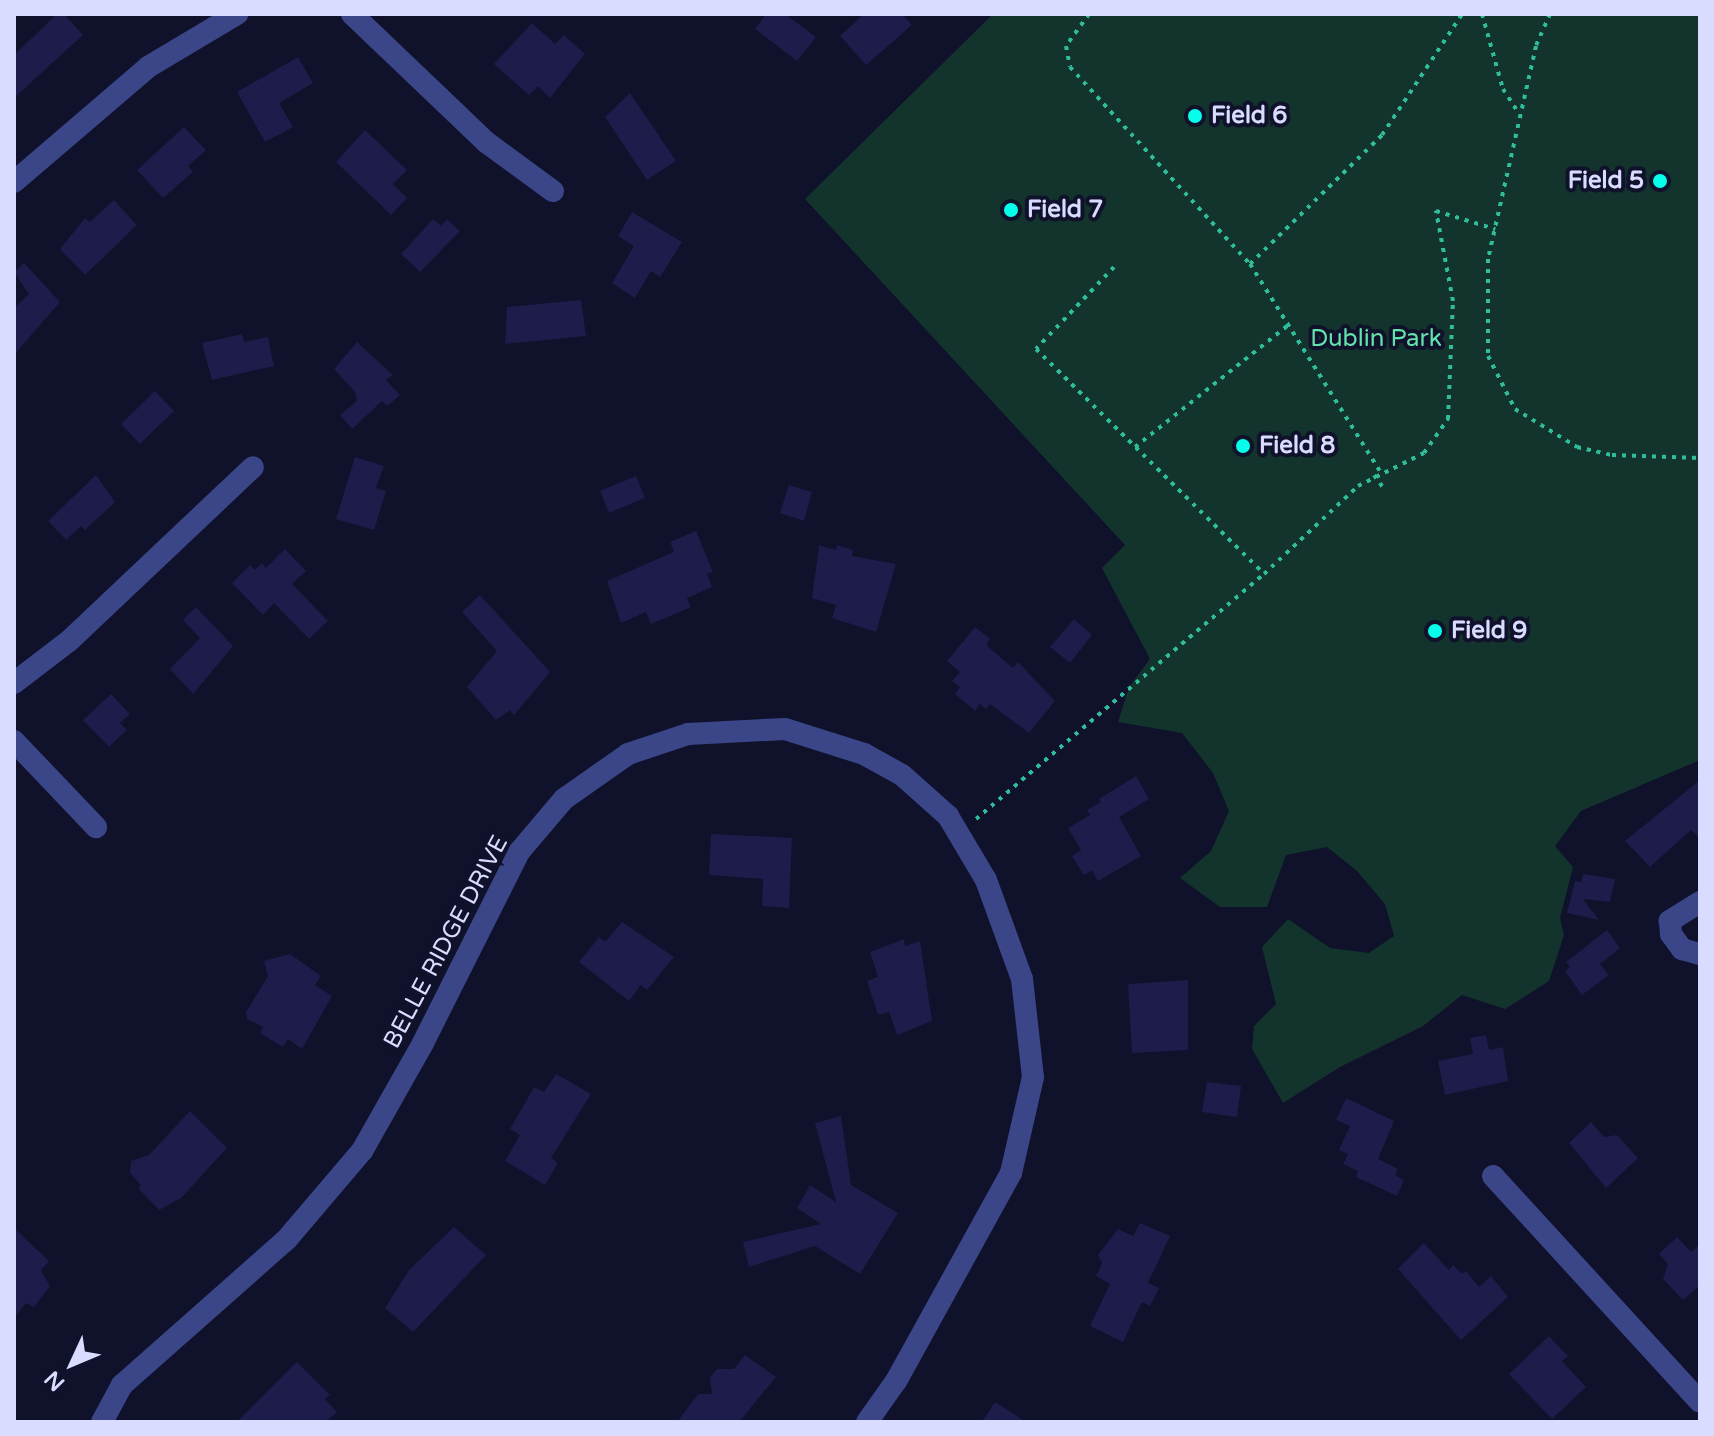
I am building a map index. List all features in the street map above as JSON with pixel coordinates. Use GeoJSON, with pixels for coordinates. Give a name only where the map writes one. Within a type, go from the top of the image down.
{"type":"FeatureCollection","features":[{"type":"Feature","properties":{"kind":"street"},"geometry":{"type":"LineString","coordinates":[[16,177],[148,67],[237,14]]}},
{"type":"Feature","properties":{"kind":"street"},"geometry":{"type":"LineString","coordinates":[[352,14],[486,142],[553,191]]}},
{"type":"Feature","properties":{"kind":"street"},"geometry":{"type":"LineString","coordinates":[[14,683],[69,641],[253,467]]}},
{"type":"Feature","properties":{"kind":"street","name":"BELLE RIDGE DRIVE"},"geometry":{"type":"LineString","coordinates":[[102,1422],[122,1385],[287,1239],[362,1151],[423,1043],[519,852],[564,799],[628,754],[688,734],[785,729],[864,754],[902,775],[948,816],[986,880],[1022,979],[1033,1077],[1011,1173],[896,1381],[867,1422]]}},
{"type":"Feature","properties":{"kind":"street"},"geometry":{"type":"LineString","coordinates":[[14,741],[96,827]]}},
{"type":"Feature","properties":{"kind":"street"},"geometry":{"type":"LineString","coordinates":[[1700,902],[1670,921],[1671,934],[1682,949],[1700,954]]}},
{"type":"Feature","properties":{"kind":"street"},"geometry":{"type":"LineString","coordinates":[[1493,1176],[1700,1402]]}},
{"type":"Feature","properties":{"kind":"path"},"geometry":{"type":"LineString","coordinates":[[1089,14],[1066,46],[1070,67],[1250,264],[1291,323],[1380,471]]}},
{"type":"Feature","properties":{"kind":"path"},"geometry":{"type":"LineString","coordinates":[[1250,264],[1382,135],[1462,14]]}},
{"type":"Feature","properties":{"kind":"path"},"geometry":{"type":"LineString","coordinates":[[1482,14],[1503,89],[1519,113]]}},
{"type":"Feature","properties":{"kind":"path"},"geometry":{"type":"LineString","coordinates":[[1550,14],[1536,46],[1519,113],[1488,259],[1488,356],[1515,409],[1577,447],[1612,455],[1700,458]]}},
{"type":"Feature","properties":{"kind":"path"},"geometry":{"type":"LineString","coordinates":[[974,821],[1264,574],[1374,475],[1424,453],[1448,419],[1453,301],[1436,211],[1495,229]]}},
{"type":"Feature","properties":{"kind":"path"},"geometry":{"type":"LineString","coordinates":[[1114,267],[1036,349],[1264,574]]}},
{"type":"Feature","properties":{"kind":"path"},"geometry":{"type":"LineString","coordinates":[[1135,447],[1291,323]]}},
{"type":"Feature","properties":{"kind":"path"},"geometry":{"type":"LineString","coordinates":[[1374,475],[1384,489]]}},
{"type":"Feature","properties":{"kind":"green space","name":"Dublin Park"},"geometry":{"type":"Polygon","coordinates":[[[993,14],[1700,14],[1700,760],[1581,811],[1555,846],[1573,867],[1560,918],[1564,935],[1549,981],[1505,1009],[1462,995],[1423,1026],[1340,1067],[1283,1103],[1252,1049],[1254,1026],[1276,1004],[1262,947],[1288,919],[1330,948],[1369,953],[1394,936],[1385,904],[1357,871],[1327,847],[1286,855],[1267,907],[1220,907],[1180,878],[1211,851],[1229,811],[1213,773],[1182,733],[1118,722],[1129,687],[1150,659],[1102,568],[1125,545],[805,199],[993,14]]]}},
{"type":"Feature","properties":{"kind":"building"},"geometry":{"type":"Polygon","coordinates":[[[57,14],[64,14],[83,35],[14,98],[14,55],[57,14]]]}},
{"type":"Feature","properties":{"kind":"building"},"geometry":{"type":"Polygon","coordinates":[[[766,14],[785,14],[816,37],[797,61],[755,29],[766,14]]]}},
{"type":"Feature","properties":{"kind":"building"},"geometry":{"type":"Polygon","coordinates":[[[864,14],[902,14],[912,25],[866,65],[840,36],[864,14]]]}},
{"type":"Feature","properties":{"kind":"building"},"geometry":{"type":"Polygon","coordinates":[[[532,23],[555,44],[564,35],[585,54],[550,98],[538,86],[529,95],[494,64],[532,23]]]}},
{"type":"Feature","properties":{"kind":"building"},"geometry":{"type":"Polygon","coordinates":[[[298,57],[313,83],[279,103],[293,127],[265,142],[237,92],[298,57]]]}},
{"type":"Feature","properties":{"kind":"building"},"geometry":{"type":"Polygon","coordinates":[[[630,93],[676,161],[647,180],[605,117],[630,93]]]}},
{"type":"Feature","properties":{"kind":"building"},"geometry":{"type":"Polygon","coordinates":[[[184,127],[206,150],[188,166],[193,172],[163,198],[137,170],[184,127]]]}},
{"type":"Feature","properties":{"kind":"building"},"geometry":{"type":"Polygon","coordinates":[[[365,130],[407,170],[393,184],[407,198],[391,215],[336,162],[365,130]]]}},
{"type":"Feature","properties":{"kind":"building"},"geometry":{"type":"Polygon","coordinates":[[[114,200],[137,225],[85,275],[60,249],[85,218],[90,222],[114,200]]]}},
{"type":"Feature","properties":{"kind":"building"},"geometry":{"type":"Polygon","coordinates":[[[632,212],[682,242],[660,277],[651,271],[635,298],[612,283],[634,246],[618,236],[632,212]]]}},
{"type":"Feature","properties":{"kind":"building"},"geometry":{"type":"Polygon","coordinates":[[[433,219],[441,226],[447,219],[460,231],[420,272],[401,254],[433,219]]]}},
{"type":"Feature","properties":{"kind":"building"},"geometry":{"type":"Polygon","coordinates":[[[24,263],[60,302],[14,355],[14,308],[29,294],[14,272],[24,263]]]}},
{"type":"Feature","properties":{"kind":"building"},"geometry":{"type":"Polygon","coordinates":[[[581,300],[586,336],[505,344],[507,307],[581,300]]]}},
{"type":"Feature","properties":{"kind":"building"},"geometry":{"type":"Polygon","coordinates":[[[242,334],[244,342],[268,337],[274,366],[212,380],[202,343],[242,334]]]}},
{"type":"Feature","properties":{"kind":"building"},"geometry":{"type":"Polygon","coordinates":[[[357,342],[393,375],[386,380],[400,395],[387,406],[382,401],[352,429],[340,415],[357,401],[355,392],[334,369],[357,342]]]}},
{"type":"Feature","properties":{"kind":"building"},"geometry":{"type":"Polygon","coordinates":[[[155,391],[174,411],[140,444],[121,424],[155,391]]]}},
{"type":"Feature","properties":{"kind":"building"},"geometry":{"type":"Polygon","coordinates":[[[355,457],[384,466],[376,488],[386,491],[374,530],[336,519],[355,457]]]}},
{"type":"Feature","properties":{"kind":"building"},"geometry":{"type":"Polygon","coordinates":[[[96,475],[115,502],[85,530],[81,526],[66,540],[48,521],[96,475]]]}},
{"type":"Feature","properties":{"kind":"building"},"geometry":{"type":"Polygon","coordinates":[[[636,476],[645,498],[609,513],[600,491],[636,476]]]}},
{"type":"Feature","properties":{"kind":"building"},"geometry":{"type":"Polygon","coordinates":[[[789,485],[812,492],[804,521],[780,513],[789,485]]]}},
{"type":"Feature","properties":{"kind":"building"},"geometry":{"type":"Polygon","coordinates":[[[696,531],[713,572],[707,574],[712,587],[687,598],[691,607],[651,624],[646,612],[621,623],[607,581],[674,552],[670,542],[696,531]]]}},
{"type":"Feature","properties":{"kind":"building"},"geometry":{"type":"Polygon","coordinates":[[[819,545],[836,550],[837,545],[853,550],[852,556],[896,564],[876,632],[832,618],[836,605],[812,598],[819,545]]]}},
{"type":"Feature","properties":{"kind":"building"},"geometry":{"type":"Polygon","coordinates":[[[285,549],[306,571],[292,584],[328,621],[309,639],[274,603],[263,615],[232,583],[250,565],[255,570],[262,563],[266,568],[285,549]]]}},
{"type":"Feature","properties":{"kind":"building"},"geometry":{"type":"Polygon","coordinates":[[[480,595],[550,672],[514,715],[510,710],[496,720],[467,687],[497,651],[462,612],[480,595]]]}},
{"type":"Feature","properties":{"kind":"building"},"geometry":{"type":"Polygon","coordinates":[[[196,607],[233,646],[193,694],[170,669],[200,638],[183,620],[196,607]]]}},
{"type":"Feature","properties":{"kind":"building"},"geometry":{"type":"Polygon","coordinates":[[[1074,619],[1092,635],[1070,663],[1050,647],[1074,619]]]}},
{"type":"Feature","properties":{"kind":"building"},"geometry":{"type":"Polygon","coordinates":[[[975,627],[990,639],[986,645],[1013,668],[1018,662],[1055,701],[1029,733],[990,704],[986,709],[980,704],[975,711],[955,694],[960,687],[952,681],[960,672],[947,661],[975,627]]]}},
{"type":"Feature","properties":{"kind":"building"},"geometry":{"type":"Polygon","coordinates":[[[111,694],[130,714],[120,723],[127,730],[109,747],[83,720],[111,694]]]}},
{"type":"Feature","properties":{"kind":"building"},"geometry":{"type":"Polygon","coordinates":[[[1136,776],[1149,799],[1119,817],[1141,856],[1098,881],[1092,870],[1084,875],[1072,856],[1081,850],[1068,828],[1090,815],[1087,810],[1101,802],[1099,799],[1136,776]]]}},
{"type":"Feature","properties":{"kind":"building"},"geometry":{"type":"Polygon","coordinates":[[[1700,780],[1700,839],[1691,830],[1650,867],[1625,841],[1700,780]]]}},
{"type":"Feature","properties":{"kind":"building"},"geometry":{"type":"Polygon","coordinates":[[[711,834],[792,838],[789,908],[762,906],[763,879],[709,875],[711,834]]]}},
{"type":"Feature","properties":{"kind":"building"},"geometry":{"type":"Polygon","coordinates":[[[1583,874],[1615,879],[1610,902],[1583,899],[1599,920],[1567,913],[1575,881],[1581,882],[1583,874]]]}},
{"type":"Feature","properties":{"kind":"building"},"geometry":{"type":"Polygon","coordinates":[[[622,922],[674,957],[647,990],[641,985],[629,1001],[579,962],[599,937],[605,942],[622,922]]]}},
{"type":"Feature","properties":{"kind":"building"},"geometry":{"type":"Polygon","coordinates":[[[1607,930],[1620,948],[1600,964],[1609,975],[1582,995],[1565,971],[1570,967],[1566,962],[1607,930]]]}},
{"type":"Feature","properties":{"kind":"building"},"geometry":{"type":"Polygon","coordinates":[[[904,939],[905,946],[920,941],[932,1021],[897,1035],[889,1012],[878,1015],[867,981],[878,977],[870,952],[904,939]]]}},
{"type":"Feature","properties":{"kind":"building"},"geometry":{"type":"Polygon","coordinates":[[[290,954],[321,976],[315,985],[332,996],[302,1049],[288,1039],[283,1047],[260,1033],[263,1027],[247,1019],[246,1012],[268,976],[264,961],[290,954]]]}},
{"type":"Feature","properties":{"kind":"building"},"geometry":{"type":"Polygon","coordinates":[[[1188,980],[1188,1050],[1132,1053],[1128,984],[1188,980]]]}},
{"type":"Feature","properties":{"kind":"building"},"geometry":{"type":"Polygon","coordinates":[[[1486,1035],[1489,1050],[1503,1047],[1508,1081],[1445,1095],[1438,1061],[1473,1054],[1470,1038],[1486,1035]]]}},
{"type":"Feature","properties":{"kind":"building"},"geometry":{"type":"Polygon","coordinates":[[[556,1074],[591,1094],[551,1158],[558,1163],[545,1185],[505,1161],[520,1135],[510,1129],[534,1087],[544,1092],[556,1074]]]}},
{"type":"Feature","properties":{"kind":"building"},"geometry":{"type":"Polygon","coordinates":[[[1207,1082],[1241,1086],[1237,1117],[1202,1112],[1207,1082]]]}},
{"type":"Feature","properties":{"kind":"building"},"geometry":{"type":"Polygon","coordinates":[[[1346,1098],[1394,1121],[1378,1159],[1398,1169],[1395,1175],[1404,1180],[1397,1196],[1356,1177],[1358,1171],[1343,1164],[1348,1154],[1339,1150],[1350,1126],[1336,1120],[1346,1098]]]}},
{"type":"Feature","properties":{"kind":"building"},"geometry":{"type":"Polygon","coordinates":[[[190,1111],[227,1148],[181,1198],[159,1210],[138,1188],[141,1185],[130,1173],[131,1161],[149,1155],[190,1111]]]}},
{"type":"Feature","properties":{"kind":"building"},"geometry":{"type":"Polygon","coordinates":[[[841,1116],[851,1185],[898,1213],[860,1274],[815,1246],[749,1267],[743,1242],[821,1224],[797,1208],[810,1185],[836,1202],[815,1123],[841,1116]]]}},
{"type":"Feature","properties":{"kind":"building"},"geometry":{"type":"Polygon","coordinates":[[[1591,1122],[1604,1137],[1617,1135],[1638,1158],[1606,1188],[1569,1143],[1591,1122]]]}},
{"type":"Feature","properties":{"kind":"building"},"geometry":{"type":"Polygon","coordinates":[[[1140,1223],[1170,1236],[1148,1283],[1159,1288],[1150,1306],[1142,1302],[1123,1342],[1090,1326],[1110,1284],[1096,1276],[1102,1263],[1098,1255],[1118,1229],[1133,1236],[1140,1223]]]}},
{"type":"Feature","properties":{"kind":"building"},"geometry":{"type":"Polygon","coordinates":[[[454,1227],[486,1255],[413,1332],[385,1308],[409,1270],[454,1227]]]}},
{"type":"Feature","properties":{"kind":"building"},"geometry":{"type":"Polygon","coordinates":[[[14,1228],[49,1261],[41,1270],[50,1286],[34,1307],[26,1303],[14,1318],[14,1228]]]}},
{"type":"Feature","properties":{"kind":"building"},"geometry":{"type":"Polygon","coordinates":[[[1677,1237],[1691,1252],[1700,1244],[1700,1285],[1683,1300],[1663,1279],[1668,1264],[1659,1254],[1677,1237]]]}},
{"type":"Feature","properties":{"kind":"building"},"geometry":{"type":"Polygon","coordinates":[[[1424,1243],[1449,1270],[1453,1265],[1462,1274],[1466,1271],[1479,1287],[1491,1276],[1508,1297],[1461,1340],[1398,1269],[1424,1243]]]}},
{"type":"Feature","properties":{"kind":"building"},"geometry":{"type":"Polygon","coordinates":[[[1549,1336],[1568,1356],[1562,1361],[1586,1387],[1552,1419],[1509,1374],[1549,1336]]]}},
{"type":"Feature","properties":{"kind":"building"},"geometry":{"type":"Polygon","coordinates":[[[745,1355],[776,1377],[739,1422],[677,1422],[698,1394],[712,1394],[710,1377],[717,1369],[734,1369],[745,1355]]]}},
{"type":"Feature","properties":{"kind":"building"},"geometry":{"type":"Polygon","coordinates":[[[297,1362],[330,1395],[325,1399],[337,1412],[326,1422],[237,1422],[297,1362]]]}},
{"type":"Feature","properties":{"kind":"building"},"geometry":{"type":"Polygon","coordinates":[[[995,1402],[1026,1422],[982,1422],[995,1402]]]}},
{"type":"Feature","properties":{"kind":"place","name":"Field 6"},"geometry":{"type":"Point","coordinates":[1195,116]}},
{"type":"Feature","properties":{"kind":"place","name":"Field 5"},"geometry":{"type":"Point","coordinates":[1660,181]}},
{"type":"Feature","properties":{"kind":"place","name":"Field 7"},"geometry":{"type":"Point","coordinates":[1011,210]}},
{"type":"Feature","properties":{"kind":"place","name":"Field 8"},"geometry":{"type":"Point","coordinates":[1243,446]}},
{"type":"Feature","properties":{"kind":"place","name":"Field 9"},"geometry":{"type":"Point","coordinates":[1435,631]}}]}
